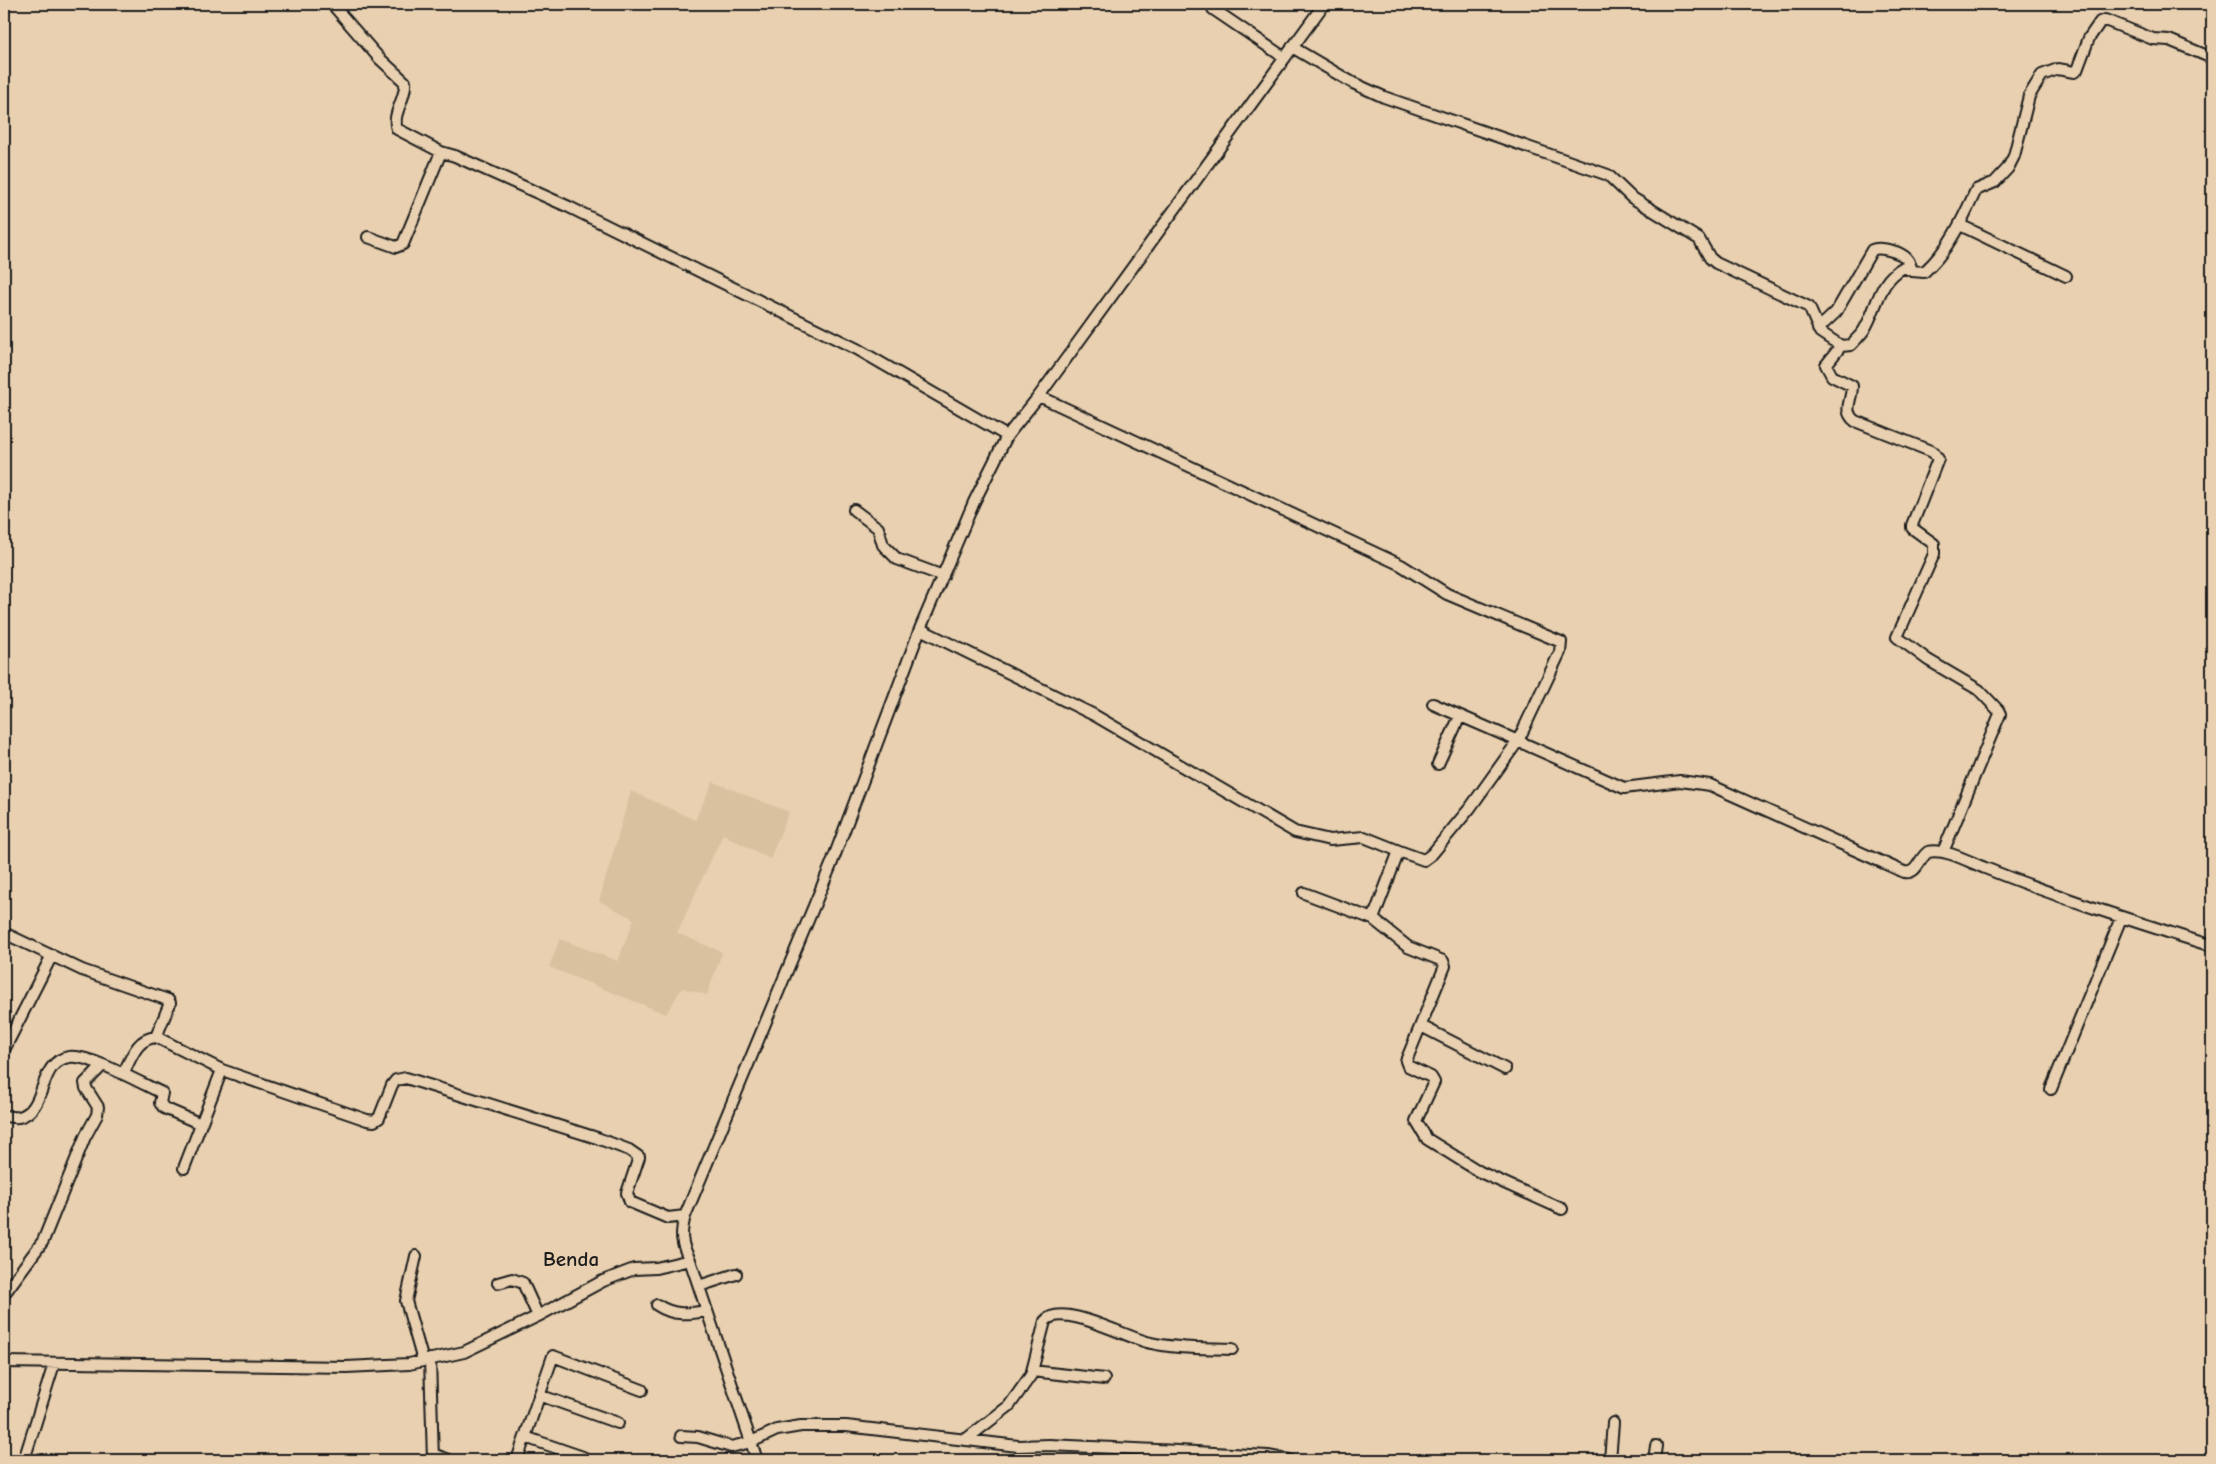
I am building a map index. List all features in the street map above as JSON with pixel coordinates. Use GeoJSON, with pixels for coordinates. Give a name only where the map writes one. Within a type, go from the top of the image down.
{"type":"FeatureCollection","features":[{"type":"Feature","properties":{"kind":"street"},"geometry":{"type":"LineString","coordinates":[[332,4],[379,58],[405,82],[404,97],[396,118],[397,129],[441,152],[533,190],[857,349],[1008,436]]}},
{"type":"Feature","properties":{"kind":"street"},"geometry":{"type":"LineString","coordinates":[[757,1460],[690,1260],[682,1247],[680,1232],[685,1216],[831,865],[920,629],[974,502],[1008,436],[1324,4]]}},
{"type":"Feature","properties":{"kind":"street"},"geometry":{"type":"LineString","coordinates":[[1213,10],[1285,58]]}},
{"type":"Feature","properties":{"kind":"street"},"geometry":{"type":"LineString","coordinates":[[1292,47],[1353,84],[1384,98],[1608,175],[1631,197],[1699,239],[1710,258],[1716,263],[1809,307],[1818,329],[1841,346],[1851,345],[1864,330],[1884,284],[1904,267],[1912,271],[1924,272],[1928,269],[1960,225],[1976,190],[1996,182],[2008,168],[2029,96],[2042,75],[2058,69],[2074,72],[2077,70],[2089,38],[2100,22],[2105,20],[2153,39],[2169,40],[2212,58]]}},
{"type":"Feature","properties":{"kind":"street"},"geometry":{"type":"LineString","coordinates":[[368,237],[396,247],[403,244],[441,152]]}},
{"type":"Feature","properties":{"kind":"street"},"geometry":{"type":"LineString","coordinates":[[1960,225],[2066,276]]}},
{"type":"Feature","properties":{"kind":"street"},"geometry":{"type":"LineString","coordinates":[[1818,329],[1836,312],[1872,250],[1877,247],[1898,253],[1907,259],[1912,271]]}},
{"type":"Feature","properties":{"kind":"street"},"geometry":{"type":"LineString","coordinates":[[1841,346],[1826,365],[1832,376],[1852,386],[1847,411],[1849,416],[1855,421],[1933,452],[1938,459],[1912,525],[1912,528],[1934,544],[1934,554],[1897,637],[1928,660],[1979,690],[2000,714],[1943,852]]}},
{"type":"Feature","properties":{"kind":"street"},"geometry":{"type":"LineString","coordinates":[[920,629],[1094,715],[1295,832],[1330,840],[1364,837],[1424,860],[1432,854],[1470,808],[1518,741],[1552,665],[1560,652],[1561,642],[1447,594],[1401,565],[1039,396]]}},
{"type":"Feature","properties":{"kind":"street"},"geometry":{"type":"LineString","coordinates":[[854,510],[878,528],[883,545],[897,559],[943,576]]}},
{"type":"Feature","properties":{"kind":"street"},"geometry":{"type":"LineString","coordinates":[[1433,704],[1624,788],[1680,782],[1710,785],[1904,872],[1909,873],[1914,870],[1928,852],[1943,852],[2030,886],[2121,918],[2212,946]]}},
{"type":"Feature","properties":{"kind":"street"},"geometry":{"type":"LineString","coordinates":[[1438,764],[1460,716]]}},
{"type":"Feature","properties":{"kind":"street"},"geometry":{"type":"LineString","coordinates":[[1373,920],[1400,851]]}},
{"type":"Feature","properties":{"kind":"street"},"geometry":{"type":"LineString","coordinates":[[1304,893],[1373,920],[1408,947],[1443,962],[1445,970],[1406,1061],[1408,1066],[1431,1077],[1434,1082],[1433,1088],[1416,1119],[1427,1140],[1480,1172],[1562,1209]]}},
{"type":"Feature","properties":{"kind":"street"},"geometry":{"type":"LineString","coordinates":[[2051,1090],[2121,918]]}},
{"type":"Feature","properties":{"kind":"street"},"geometry":{"type":"LineString","coordinates":[[4,933],[82,970],[168,1000],[170,1003],[164,1022],[156,1037]]}},
{"type":"Feature","properties":{"kind":"street"},"geometry":{"type":"LineString","coordinates":[[4,1050],[52,955]]}},
{"type":"Feature","properties":{"kind":"street"},"geometry":{"type":"LineString","coordinates":[[1421,1026],[1506,1069]]}},
{"type":"Feature","properties":{"kind":"street"},"geometry":{"type":"LineString","coordinates":[[123,1074],[139,1043],[146,1038],[156,1037],[222,1070],[306,1101],[374,1121],[379,1118],[392,1084],[401,1078],[412,1078],[635,1153],[639,1160],[627,1193],[628,1200],[664,1217],[685,1216]]}},
{"type":"Feature","properties":{"kind":"street"},"geometry":{"type":"LineString","coordinates":[[4,1116],[19,1116],[28,1112],[36,1102],[46,1076],[58,1062],[69,1057],[123,1074],[162,1094],[160,1103],[164,1108],[201,1124]]}},
{"type":"Feature","properties":{"kind":"street"},"geometry":{"type":"LineString","coordinates":[[4,1294],[43,1241],[52,1222],[86,1137],[97,1115],[98,1107],[86,1088],[85,1083],[102,1066]]}},
{"type":"Feature","properties":{"kind":"street"},"geometry":{"type":"LineString","coordinates":[[184,1168],[222,1070]]}},
{"type":"Feature","properties":{"kind":"street"},"geometry":{"type":"LineString","coordinates":[[416,1256],[406,1308],[426,1360],[433,1457],[449,1460]]}},
{"type":"Feature","properties":{"kind":"street"},"geometry":{"type":"LineString","coordinates":[[4,1362],[346,1367],[409,1364],[464,1352],[538,1316],[603,1281],[634,1269],[656,1268],[690,1260]]}},
{"type":"Feature","properties":{"kind":"street"},"geometry":{"type":"LineString","coordinates":[[699,1286],[736,1274]]}},
{"type":"Feature","properties":{"kind":"street"},"geometry":{"type":"LineString","coordinates":[[498,1283],[512,1279],[523,1283],[538,1316]]}},
{"type":"Feature","properties":{"kind":"street"},"geometry":{"type":"LineString","coordinates":[[657,1305],[664,1310],[684,1315],[707,1311]]}},
{"type":"Feature","properties":{"kind":"street"},"geometry":{"type":"LineString","coordinates":[[965,1440],[1009,1406],[1032,1371],[1045,1321],[1050,1316],[1061,1314],[1100,1324],[1152,1344],[1232,1349]]}},
{"type":"Feature","properties":{"kind":"street"},"geometry":{"type":"LineString","coordinates":[[517,1460],[553,1356],[642,1390]]}},
{"type":"Feature","properties":{"kind":"street"},"geometry":{"type":"LineString","coordinates":[[24,1460],[54,1364]]}},
{"type":"Feature","properties":{"kind":"street"},"geometry":{"type":"LineString","coordinates":[[1032,1371],[1104,1379]]}},
{"type":"Feature","properties":{"kind":"street"},"geometry":{"type":"LineString","coordinates":[[539,1395],[618,1423]]}},
{"type":"Feature","properties":{"kind":"street"},"geometry":{"type":"LineString","coordinates":[[1610,1460],[1613,1423]]}},
{"type":"Feature","properties":{"kind":"street"},"geometry":{"type":"LineString","coordinates":[[681,1436],[698,1437],[731,1447],[751,1442],[777,1430],[801,1426],[846,1426],[1018,1446],[1049,1445],[1258,1456],[1289,1460]]}},
{"type":"Feature","properties":{"kind":"street"},"geometry":{"type":"LineString","coordinates":[[525,1438],[582,1457]]}},
{"type":"Feature","properties":{"kind":"street"},"geometry":{"type":"LineString","coordinates":[[1654,1460],[1656,1446]]}},
{"type":"Feature","properties":{"kind":"shaded area"},"geometry":{"type":"Polygon","coordinates":[[[713,782],[789,812],[770,859],[723,834],[677,933],[722,952],[707,995],[682,988],[666,1014],[549,967],[560,939],[618,961],[634,919],[599,901],[631,791],[695,820],[713,782]]]}},
{"type":"Feature","properties":{"kind":"district","name":"Benda"},"geometry":{"type":"Point","coordinates":[571,1259]}}]}
